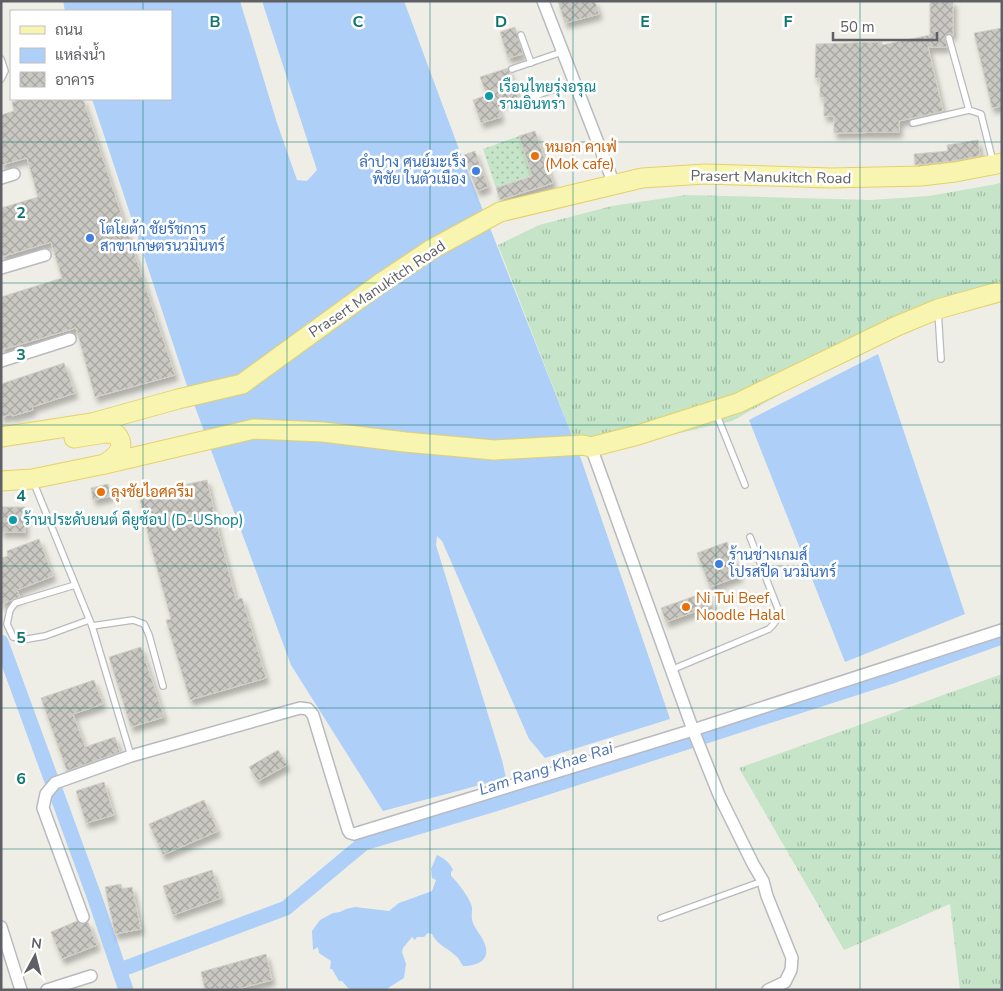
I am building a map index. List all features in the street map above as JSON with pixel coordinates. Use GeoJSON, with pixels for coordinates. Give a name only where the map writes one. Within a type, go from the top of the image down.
{"type":"FeatureCollection","features":[{"type":"Feature","properties":{"kind":"main road","name":"Prasert Manukitch Road"},"geometry":{"type":"LineString","coordinates":[[1,437],[92,423],[178,399],[242,384],[381,283],[432,249],[500,212],[642,178],[705,174],[831,178],[921,176],[998,164]]}},
{"type":"Feature","properties":{"kind":"main road"},"geometry":{"type":"LineString","coordinates":[[1,481],[32,479],[106,464],[254,429],[323,432],[494,450],[587,446],[638,435],[738,403],[897,326],[938,309],[1002,291]]}},
{"type":"Feature","properties":{"kind":"main road"},"geometry":{"type":"LineString","coordinates":[[1,448],[105,433],[116,434],[120,439],[122,447],[117,456],[106,464]]}},
{"type":"Feature","properties":{"kind":"street"},"geometry":{"type":"LineString","coordinates":[[543,1],[614,184]]}},
{"type":"Feature","properties":{"kind":"street"},"geometry":{"type":"LineString","coordinates":[[1,178],[14,174]]}},
{"type":"Feature","properties":{"kind":"street"},"geometry":{"type":"LineString","coordinates":[[1,268],[45,255]]}},
{"type":"Feature","properties":{"kind":"street"},"geometry":{"type":"LineString","coordinates":[[1,360],[70,339]]}},
{"type":"Feature","properties":{"kind":"street"},"geometry":{"type":"LineString","coordinates":[[587,446],[696,737],[720,795],[763,881],[766,896],[792,958],[791,970],[785,982],[768,990]]}},
{"type":"Feature","properties":{"kind":"street"},"geometry":{"type":"LineString","coordinates":[[83,917],[43,808],[46,794],[52,786],[132,756],[300,708],[308,709],[313,715],[348,830],[354,834],[696,737],[1002,630]]}},
{"type":"Feature","properties":{"kind":"street"},"geometry":{"type":"LineString","coordinates":[[1,927],[21,990]]}},
{"type":"Feature","properties":{"kind":"street"},"geometry":{"type":"LineString","coordinates":[[47,990],[91,976]]}},
{"type":"Feature","properties":{"kind":"lane"},"geometry":{"type":"LineString","coordinates":[[521,35],[531,63]]}},
{"type":"Feature","properties":{"kind":"lane"},"geometry":{"type":"LineString","coordinates":[[949,38],[968,110]]}},
{"type":"Feature","properties":{"kind":"lane"},"geometry":{"type":"LineString","coordinates":[[512,69],[562,52]]}},
{"type":"Feature","properties":{"kind":"lane"},"geometry":{"type":"LineString","coordinates":[[1,59],[5,71],[1,79]]}},
{"type":"Feature","properties":{"kind":"lane"},"geometry":{"type":"LineString","coordinates":[[527,99],[574,82]]}},
{"type":"Feature","properties":{"kind":"lane"},"geometry":{"type":"LineString","coordinates":[[913,123],[968,110],[981,114],[998,164]]}},
{"type":"Feature","properties":{"kind":"lane"},"geometry":{"type":"LineString","coordinates":[[938,309],[941,359]]}},
{"type":"Feature","properties":{"kind":"lane"},"geometry":{"type":"LineString","coordinates":[[716,411],[745,485]]}},
{"type":"Feature","properties":{"kind":"lane"},"geometry":{"type":"LineString","coordinates":[[32,479],[91,623],[132,756]]}},
{"type":"Feature","properties":{"kind":"lane"},"geometry":{"type":"LineString","coordinates":[[671,670],[769,629],[776,622],[779,615],[778,609],[750,537]]}},
{"type":"Feature","properties":{"kind":"lane"},"geometry":{"type":"LineString","coordinates":[[75,585],[15,603],[10,610],[7,624],[13,637],[22,640],[45,636],[91,623],[134,620],[144,624],[150,635],[163,686]]}},
{"type":"Feature","properties":{"kind":"lane"},"geometry":{"type":"LineString","coordinates":[[661,918],[763,881]]}},
{"type":"Feature","properties":{"kind":"green space"},"geometry":{"type":"Polygon","coordinates":[[[519,136],[532,175],[496,188],[483,149],[519,136]]]}},
{"type":"Feature","properties":{"kind":"green space"},"geometry":{"type":"Polygon","coordinates":[[[1002,183],[1002,287],[951,300],[732,421],[580,456],[498,245],[539,225],[612,206],[686,195],[871,200],[929,196],[1002,183]]]}},
{"type":"Feature","properties":{"kind":"green space"},"geometry":{"type":"Polygon","coordinates":[[[1002,674],[1002,990],[960,990],[950,904],[844,950],[739,768],[1002,674]]]}},
{"type":"Feature","properties":{"kind":"water"},"geometry":{"type":"Polygon","coordinates":[[[63,1],[240,1],[277,123],[297,180],[307,181],[317,170],[262,1],[404,1],[460,152],[580,456],[670,719],[545,758],[529,739],[442,541],[437,536],[436,545],[506,778],[383,811],[291,665],[185,380],[92,100],[172,100],[172,10],[65,10],[63,1]]]}},
{"type":"Feature","properties":{"kind":"water"},"geometry":{"type":"Polygon","coordinates":[[[878,354],[965,614],[845,662],[749,420],[878,354]]]}},
{"type":"Feature","properties":{"kind":"water"},"geometry":{"type":"Polygon","coordinates":[[[437,855],[450,865],[453,870],[451,876],[470,901],[473,923],[486,947],[483,960],[474,965],[463,966],[453,953],[440,944],[432,934],[428,933],[424,937],[417,937],[415,940],[412,937],[403,948],[402,952],[406,964],[404,978],[385,990],[353,990],[348,988],[342,981],[339,981],[332,969],[330,969],[331,961],[319,953],[318,947],[313,950],[312,931],[320,920],[333,913],[355,907],[389,911],[399,903],[432,891],[436,880],[432,878],[431,869],[437,855]]]}},
{"type":"Feature","properties":{"kind":"building"},"geometry":{"type":"Polygon","coordinates":[[[558,1],[595,1],[599,14],[565,23],[558,1]]]}},
{"type":"Feature","properties":{"kind":"building"},"geometry":{"type":"Polygon","coordinates":[[[930,1],[953,1],[953,36],[948,33],[945,36],[947,47],[928,47],[943,111],[899,121],[899,132],[834,133],[834,116],[824,116],[824,97],[820,97],[820,78],[815,78],[816,44],[882,42],[882,45],[930,35],[930,1]]]}},
{"type":"Feature","properties":{"kind":"building"},"geometry":{"type":"Polygon","coordinates":[[[515,27],[523,54],[508,58],[500,32],[515,27]]]}},
{"type":"Feature","properties":{"kind":"building"},"geometry":{"type":"Polygon","coordinates":[[[1002,28],[1002,106],[992,108],[974,33],[1002,28]]]}},
{"type":"Feature","properties":{"kind":"building","name":"เรือนไทยรุ่งอรุณ รามอินทรา"},"geometry":{"type":"Polygon","coordinates":[[[508,68],[518,97],[497,104],[501,117],[481,123],[473,100],[487,95],[480,77],[508,68]]]}},
{"type":"Feature","properties":{"kind":"building","name":"โตโยต้า ชัยรัชการ สาขาเกษตรนวมินทร์"},"geometry":{"type":"Polygon","coordinates":[[[18,100],[83,100],[175,375],[95,397],[76,328],[1,350],[1,297],[62,278],[51,242],[1,257],[1,208],[38,197],[27,158],[1,165],[1,115],[14,111],[12,102],[18,100]]]}},
{"type":"Feature","properties":{"kind":"building","name":"หมอก คาเฟ่ (Mok cafe)"},"geometry":{"type":"Polygon","coordinates":[[[535,131],[553,183],[500,200],[496,188],[532,176],[519,136],[535,131]]]}},
{"type":"Feature","properties":{"kind":"building"},"geometry":{"type":"Polygon","coordinates":[[[978,140],[980,156],[915,165],[914,154],[948,151],[947,145],[978,140]]]}},
{"type":"Feature","properties":{"kind":"building","name":"ลำปาง ศูนย์มะเร็ง พิชัย ในตัวเมือง"},"geometry":{"type":"Polygon","coordinates":[[[475,151],[488,187],[477,191],[464,155],[475,151]]]}},
{"type":"Feature","properties":{"kind":"building"},"geometry":{"type":"Polygon","coordinates":[[[64,363],[75,393],[32,407],[33,410],[1,417],[1,384],[64,363]]]}},
{"type":"Feature","properties":{"kind":"building"},"geometry":{"type":"Polygon","coordinates":[[[207,480],[236,600],[242,598],[266,678],[190,700],[166,620],[171,619],[139,494],[207,480]]]}},
{"type":"Feature","properties":{"kind":"building","name":"ลุงชัยไอศครีม"},"geometry":{"type":"Polygon","coordinates":[[[108,484],[111,496],[93,500],[91,488],[108,484]]]}},
{"type":"Feature","properties":{"kind":"building","name":"ร้านประดับยนต์ ดียูช้อป (D-UShop)"},"geometry":{"type":"Polygon","coordinates":[[[1,507],[25,507],[25,532],[1,532],[1,507]]]}},
{"type":"Feature","properties":{"kind":"building"},"geometry":{"type":"Polygon","coordinates":[[[39,539],[53,576],[17,590],[20,597],[1,604],[1,558],[8,556],[7,551],[39,539]]]}},
{"type":"Feature","properties":{"kind":"building","name":"ร้านช่างเกมส์ โปรสปีด นวมินทร์"},"geometry":{"type":"Polygon","coordinates":[[[727,542],[740,576],[710,587],[697,553],[727,542]]]}},
{"type":"Feature","properties":{"kind":"building","name":"Ni Tui Beef Noodle Halal"},"geometry":{"type":"Polygon","coordinates":[[[706,592],[711,606],[666,622],[661,608],[706,592]]]}},
{"type":"Feature","properties":{"kind":"building"},"geometry":{"type":"Polygon","coordinates":[[[141,647],[164,717],[131,727],[109,657],[141,647]]]}},
{"type":"Feature","properties":{"kind":"building"},"geometry":{"type":"Polygon","coordinates":[[[94,680],[103,704],[73,714],[85,747],[115,737],[120,752],[67,771],[41,698],[94,680]]]}},
{"type":"Feature","properties":{"kind":"building"},"geometry":{"type":"Polygon","coordinates":[[[278,750],[287,765],[258,781],[249,767],[278,750]]]}},
{"type":"Feature","properties":{"kind":"building"},"geometry":{"type":"Polygon","coordinates":[[[104,782],[114,815],[86,823],[76,791],[104,782]]]}},
{"type":"Feature","properties":{"kind":"building"},"geometry":{"type":"Polygon","coordinates":[[[204,800],[218,831],[163,855],[149,824],[204,800]]]}},
{"type":"Feature","properties":{"kind":"building"},"geometry":{"type":"Polygon","coordinates":[[[212,870],[221,898],[173,915],[163,886],[212,870]]]}},
{"type":"Feature","properties":{"kind":"building"},"geometry":{"type":"Polygon","coordinates":[[[121,884],[122,889],[132,887],[141,929],[115,934],[105,887],[121,884]]]}},
{"type":"Feature","properties":{"kind":"building"},"geometry":{"type":"Polygon","coordinates":[[[77,921],[82,924],[88,922],[97,945],[62,959],[51,932],[77,921]]]}},
{"type":"Feature","properties":{"kind":"building"},"geometry":{"type":"Polygon","coordinates":[[[266,954],[272,980],[234,990],[205,990],[201,972],[266,954]]]}},
{"type":"Feature","properties":{"kind":"waterway","name":"Lam Rang Khae Rai"},"geometry":{"type":"LineString","coordinates":[[120,970],[286,908],[364,843],[498,803],[895,675],[1002,637]]}},
{"type":"Feature","properties":{"kind":"waterway"},"geometry":{"type":"LineString","coordinates":[[1,642],[94,896],[126,990]]}},
{"type":"Feature","properties":{"kind":"place","name":"เรือนไทยรุ่งอรุณ รามอินทรา"},"geometry":{"type":"Point","coordinates":[489,96]}},
{"type":"Feature","properties":{"kind":"place","name":"หมอก คาเฟ่ (Mok cafe)"},"geometry":{"type":"Point","coordinates":[535,156]}},
{"type":"Feature","properties":{"kind":"place","name":"ลำปาง ศูนย์มะเร็ง พิชัย ในตัวเมือง"},"geometry":{"type":"Point","coordinates":[476,171]}},
{"type":"Feature","properties":{"kind":"place","name":"โตโยต้า ชัยรัชการ สาขาเกษตรนวมินทร์"},"geometry":{"type":"Point","coordinates":[90,238]}},
{"type":"Feature","properties":{"kind":"place","name":"ลุงชัยไอศครีม"},"geometry":{"type":"Point","coordinates":[101,492]}},
{"type":"Feature","properties":{"kind":"place","name":"ร้านประดับยนต์ ดียูช้อป (D-UShop)"},"geometry":{"type":"Point","coordinates":[13,520]}},
{"type":"Feature","properties":{"kind":"place","name":"ร้านช่างเกมส์ โปรสปีด นวมินทร์"},"geometry":{"type":"Point","coordinates":[719,564]}},
{"type":"Feature","properties":{"kind":"place","name":"Ni Tui Beef Noodle Halal"},"geometry":{"type":"Point","coordinates":[686,607]}}]}
